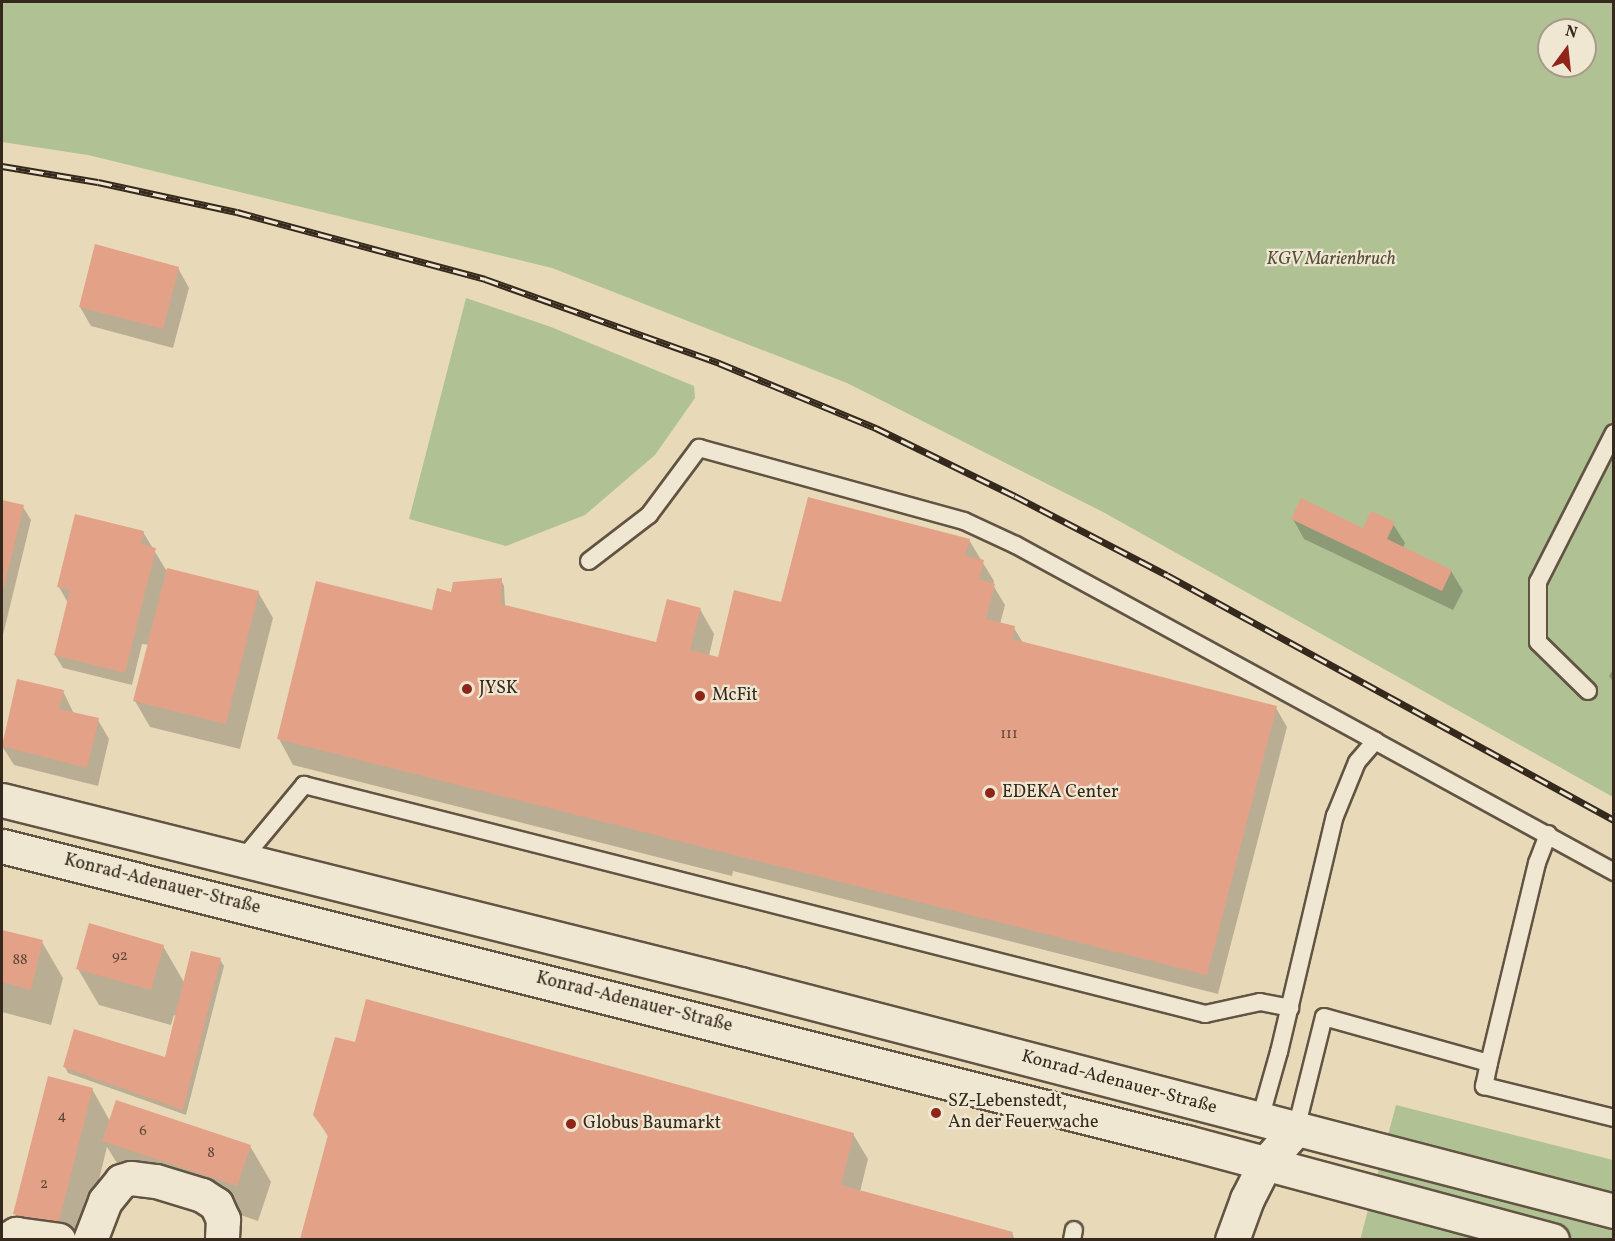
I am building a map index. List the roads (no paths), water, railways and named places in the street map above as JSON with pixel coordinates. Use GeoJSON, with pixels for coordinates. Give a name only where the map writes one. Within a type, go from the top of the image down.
{"type":"FeatureCollection","features":[{"type":"Feature","properties":{"kind":"street","name":"Konrad-Adenauer-Straße"},"geometry":{"type":"LineString","coordinates":[[2,800],[741,984],[1614,1211]]}},
{"type":"Feature","properties":{"kind":"street","name":"Konrad-Adenauer-Straße"},"geometry":{"type":"LineString","coordinates":[[2,846],[731,1027],[1552,1239]]}},
{"type":"Feature","properties":{"kind":"street"},"geometry":{"type":"LineString","coordinates":[[1260,1119],[1265,1164]]}},
{"type":"Feature","properties":{"kind":"street"},"geometry":{"type":"LineString","coordinates":[[1232,1239],[1247,1199],[1265,1164],[1296,1129]]}},
{"type":"Feature","properties":{"kind":"street"},"geometry":{"type":"LineString","coordinates":[[90,1239],[105,1201],[121,1181],[131,1178],[156,1181],[209,1199],[216,1204],[223,1219],[222,1239]]}},
{"type":"Feature","properties":{"kind":"street"},"geometry":{"type":"LineString","coordinates":[[6,1239],[16,1233],[59,1239]]}},
{"type":"Feature","properties":{"kind":"lane"},"geometry":{"type":"LineString","coordinates":[[1588,691],[1538,642],[1538,582],[1614,433]]}},
{"type":"Feature","properties":{"kind":"lane"},"geometry":{"type":"LineString","coordinates":[[589,561],[649,515],[699,448],[964,521],[1016,545],[1614,872]]}},
{"type":"Feature","properties":{"kind":"lane"},"geometry":{"type":"LineString","coordinates":[[1260,1119],[1290,1008],[1335,816],[1357,762],[1375,741]]}},
{"type":"Feature","properties":{"kind":"lane"},"geometry":{"type":"LineString","coordinates":[[241,861],[304,785],[1205,1014],[1260,1002],[1290,1008]]}},
{"type":"Feature","properties":{"kind":"lane"},"geometry":{"type":"LineString","coordinates":[[1548,834],[1538,863],[1484,1086],[1614,1119]]}},
{"type":"Feature","properties":{"kind":"lane"},"geometry":{"type":"LineString","coordinates":[[1296,1129],[1311,1080],[1324,1017],[1489,1063]]}},
{"type":"Feature","properties":{"kind":"railway"},"geometry":{"type":"LineString","coordinates":[[2,166],[98,182],[237,212],[485,279],[719,363],[876,428],[1015,496],[1167,575],[1614,820]]}},
{"type":"Feature","properties":{"kind":"place","name":"JYSK"},"geometry":{"type":"Point","coordinates":[467,689]}},
{"type":"Feature","properties":{"kind":"place","name":"McFit"},"geometry":{"type":"Point","coordinates":[700,696]}},
{"type":"Feature","properties":{"kind":"place","name":"EDEKA Center"},"geometry":{"type":"Point","coordinates":[990,793]}},
{"type":"Feature","properties":{"kind":"place","name":"SZ-Lebenstedt, An der Feuerwache"},"geometry":{"type":"Point","coordinates":[936,1113]}},
{"type":"Feature","properties":{"kind":"place","name":"Globus Baumarkt"},"geometry":{"type":"Point","coordinates":[571,1124]}},
{"type":"Feature","properties":{"kind":"park label","name":"KGV Marienbruch"},"geometry":{"type":"Point","coordinates":[1331,260]}}]}
